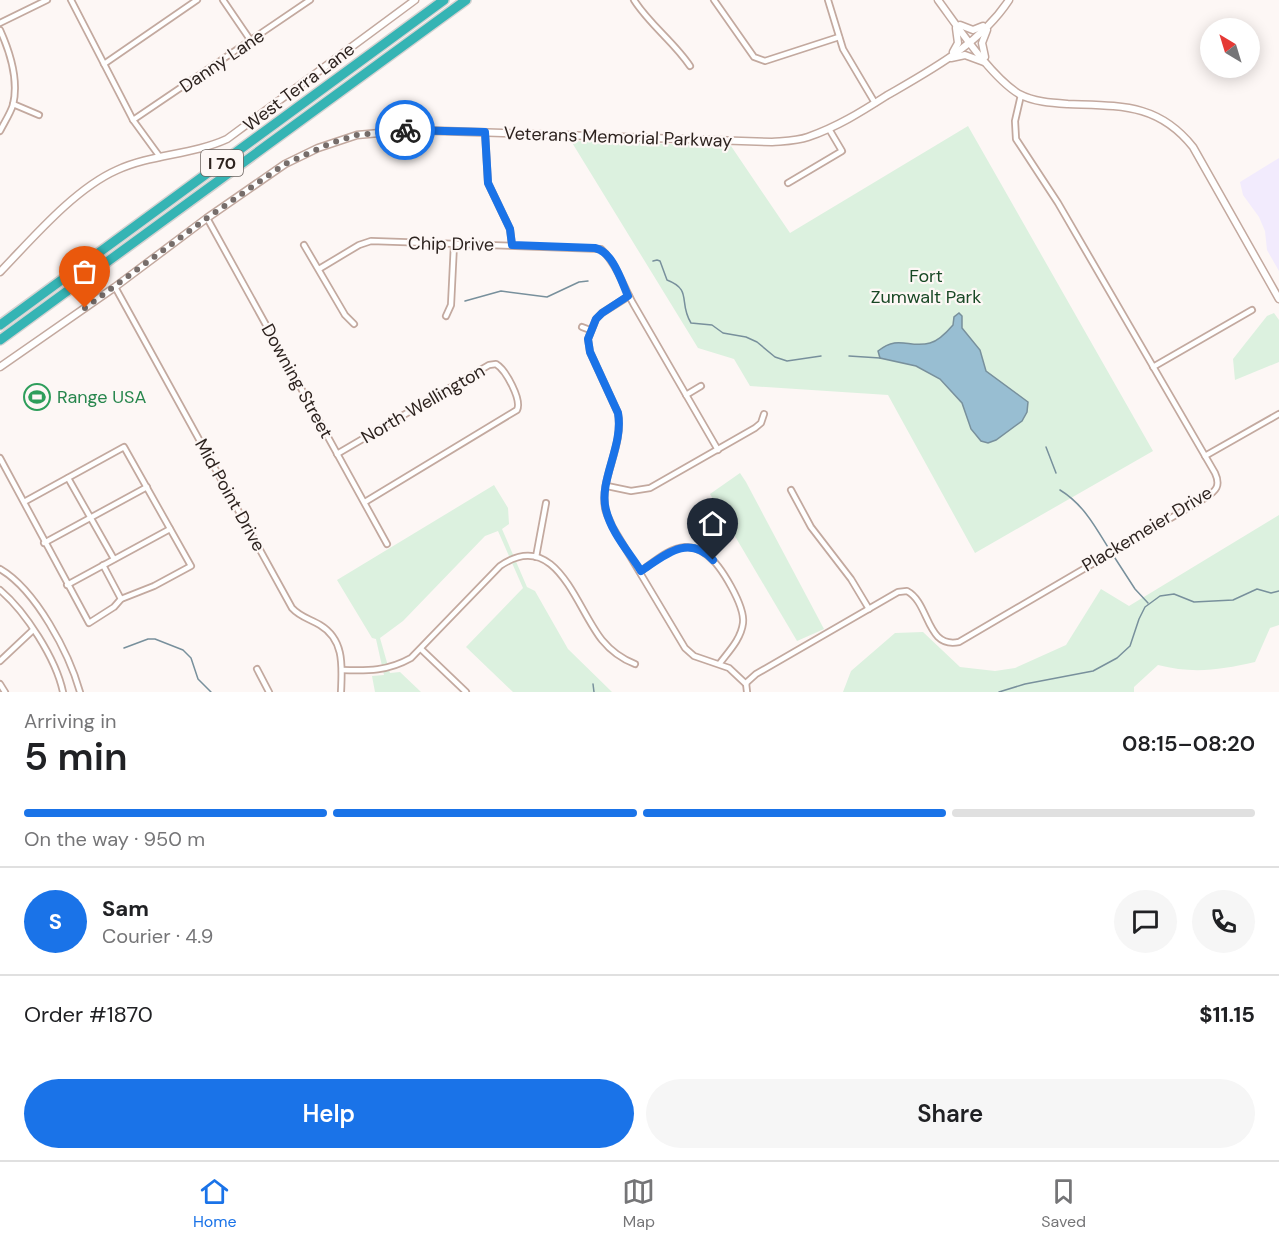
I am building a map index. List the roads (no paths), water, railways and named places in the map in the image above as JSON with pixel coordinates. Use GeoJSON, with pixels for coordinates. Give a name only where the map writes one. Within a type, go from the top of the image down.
{"type":"FeatureCollection","features":[{"type":"Feature","properties":{"kind":"highway","name":"I 70"},"geometry":{"type":"LineString","coordinates":[[0,325],[444,0]]}},
{"type":"Feature","properties":{"kind":"highway","name":"I 70"},"geometry":{"type":"LineString","coordinates":[[0,340],[466,0]]}},
{"type":"Feature","properties":{"kind":"street"},"geometry":{"type":"LineString","coordinates":[[0,23],[47,0]]}},
{"type":"Feature","properties":{"kind":"street"},"geometry":{"type":"LineString","coordinates":[[71,0],[133,120],[160,157]]}},
{"type":"Feature","properties":{"kind":"street"},"geometry":{"type":"LineString","coordinates":[[104,64],[197,0]]}},
{"type":"Feature","properties":{"kind":"street"},"geometry":{"type":"LineString","coordinates":[[223,0],[251,41]]}},
{"type":"Feature","properties":{"kind":"street","name":"Danny Lane"},"geometry":{"type":"LineString","coordinates":[[133,120],[310,0]]}},
{"type":"Feature","properties":{"kind":"street","name":"West Terra Lane"},"geometry":{"type":"LineString","coordinates":[[0,272],[50,219],[87,189],[117,170],[160,157],[211,146],[239,132],[415,0]]}},
{"type":"Feature","properties":{"kind":"street"},"geometry":{"type":"LineString","coordinates":[[634,0],[680,51],[690,66]]}},
{"type":"Feature","properties":{"kind":"street"},"geometry":{"type":"LineString","coordinates":[[714,0],[754,57],[758,59],[765,61],[839,37]]}},
{"type":"Feature","properties":{"kind":"street"},"geometry":{"type":"LineString","coordinates":[[828,0],[848,59],[875,103]]}},
{"type":"Feature","properties":{"kind":"street"},"geometry":{"type":"LineString","coordinates":[[938,0],[1001,79],[1021,95],[1047,102],[1134,109],[1150,113],[1182,133],[1193,147],[1279,299]]}},
{"type":"Feature","properties":{"kind":"street","name":"Veterans Memorial Parkway"},"geometry":{"type":"LineString","coordinates":[[0,367],[285,164],[331,143],[357,135],[408,130],[772,142],[806,138],[859,114],[970,43],[1009,0]]}},
{"type":"Feature","properties":{"kind":"street"},"geometry":{"type":"LineString","coordinates":[[954,22],[965,29],[979,30],[994,19]]}},
{"type":"Feature","properties":{"kind":"street"},"geometry":{"type":"LineString","coordinates":[[988,64],[982,43],[984,34],[994,19]]}},
{"type":"Feature","properties":{"kind":"street"},"geometry":{"type":"LineString","coordinates":[[946,59],[958,43],[959,37],[954,22]]}},
{"type":"Feature","properties":{"kind":"street"},"geometry":{"type":"LineString","coordinates":[[0,30],[13,69],[13,104],[0,130]]}},
{"type":"Feature","properties":{"kind":"street"},"geometry":{"type":"LineString","coordinates":[[946,59],[965,55],[988,64]]}},
{"type":"Feature","properties":{"kind":"street","name":"Plackemeier Drive"},"geometry":{"type":"LineString","coordinates":[[746,684],[756,674],[898,592],[907,591],[919,601],[934,632],[941,640],[959,642],[1212,494],[1218,488],[1219,483],[1205,456],[1058,203],[1019,145],[1014,133],[1021,95]]}},
{"type":"Feature","properties":{"kind":"street"},"geometry":{"type":"LineString","coordinates":[[13,104],[39,115]]}},
{"type":"Feature","properties":{"kind":"street"},"geometry":{"type":"LineString","coordinates":[[788,183],[842,151],[830,129]]}},
{"type":"Feature","properties":{"kind":"street"},"geometry":{"type":"LineString","coordinates":[[485,132],[488,183],[510,229],[512,245]]}},
{"type":"Feature","properties":{"kind":"street","name":"Downing Street"},"geometry":{"type":"LineString","coordinates":[[207,218],[387,544]]}},
{"type":"Feature","properties":{"kind":"street","name":"Chip Drive"},"geometry":{"type":"LineString","coordinates":[[319,269],[359,245],[371,241],[601,249],[612,262],[628,296],[718,450]]}},
{"type":"Feature","properties":{"kind":"street"},"geometry":{"type":"LineString","coordinates":[[447,316],[451,305],[454,244]]}},
{"type":"Feature","properties":{"kind":"street"},"geometry":{"type":"LineString","coordinates":[[304,245],[345,315],[354,324]]}},
{"type":"Feature","properties":{"kind":"street","name":"Mid Point Drive"},"geometry":{"type":"LineString","coordinates":[[115,287],[292,608],[304,618],[327,630],[334,638],[341,655],[340,692]]}},
{"type":"Feature","properties":{"kind":"street"},"geometry":{"type":"LineString","coordinates":[[628,296],[596,319],[588,339],[590,352],[618,413],[620,423],[620,434],[607,486],[606,510],[612,526],[685,648],[699,658],[720,663],[729,668],[746,684],[747,692]]}},
{"type":"Feature","properties":{"kind":"street"},"geometry":{"type":"LineString","coordinates":[[1153,367],[1252,310]]}},
{"type":"Feature","properties":{"kind":"street"},"geometry":{"type":"LineString","coordinates":[[582,327],[590,330]]}},
{"type":"Feature","properties":{"kind":"street","name":"North Wellington"},"geometry":{"type":"LineString","coordinates":[[338,454],[489,365],[496,364],[505,372],[519,402],[519,407],[365,502]]}},
{"type":"Feature","properties":{"kind":"street"},"geometry":{"type":"LineString","coordinates":[[686,395],[701,386]]}},
{"type":"Feature","properties":{"kind":"street"},"geometry":{"type":"LineString","coordinates":[[607,486],[634,491],[650,488],[755,428],[764,414]]}},
{"type":"Feature","properties":{"kind":"street"},"geometry":{"type":"LineString","coordinates":[[1205,456],[1279,414]]}},
{"type":"Feature","properties":{"kind":"street"},"geometry":{"type":"LineString","coordinates":[[0,458],[89,623],[114,607],[121,599],[154,586],[190,566],[124,447],[24,502]]}},
{"type":"Feature","properties":{"kind":"street"},"geometry":{"type":"LineString","coordinates":[[68,478],[114,559]]}},
{"type":"Feature","properties":{"kind":"street"},"geometry":{"type":"LineString","coordinates":[[44,543],[147,487]]}},
{"type":"Feature","properties":{"kind":"street"},"geometry":{"type":"LineString","coordinates":[[791,490],[811,527],[851,579],[869,609]]}},
{"type":"Feature","properties":{"kind":"street"},"geometry":{"type":"LineString","coordinates":[[536,557],[546,503]]}},
{"type":"Feature","properties":{"kind":"street"},"geometry":{"type":"LineString","coordinates":[[67,585],[170,529]]}},
{"type":"Feature","properties":{"kind":"street"},"geometry":{"type":"LineString","coordinates":[[698,549],[700,542]]}},
{"type":"Feature","properties":{"kind":"street"},"geometry":{"type":"LineString","coordinates":[[641,571],[674,550],[686,547],[698,549],[713,560],[739,601],[743,622],[740,634],[720,663]]}},
{"type":"Feature","properties":{"kind":"street"},"geometry":{"type":"LineString","coordinates":[[342,670],[371,671],[401,664],[421,649],[500,567],[522,556],[544,559],[557,569],[603,641],[622,659],[635,664]]}},
{"type":"Feature","properties":{"kind":"street"},"geometry":{"type":"LineString","coordinates":[[103,565],[121,599]]}},
{"type":"Feature","properties":{"kind":"street"},"geometry":{"type":"LineString","coordinates":[[0,569],[36,603],[74,672],[80,692]]}},
{"type":"Feature","properties":{"kind":"street"},"geometry":{"type":"LineString","coordinates":[[0,590],[14,603],[33,630],[59,676],[63,692]]}},
{"type":"Feature","properties":{"kind":"street"},"geometry":{"type":"LineString","coordinates":[[0,661],[33,630]]}},
{"type":"Feature","properties":{"kind":"street"},"geometry":{"type":"LineString","coordinates":[[421,649],[466,692]]}},
{"type":"Feature","properties":{"kind":"street"},"geometry":{"type":"LineString","coordinates":[[257,669],[269,692]]}},
{"type":"Feature","properties":{"kind":"street"},"geometry":{"type":"LineString","coordinates":[[0,684],[5,692]]}},
{"type":"Feature","properties":{"kind":"water"},"geometry":{"type":"Polygon","coordinates":[[[959,313],[962,316],[962,328],[980,350],[986,371],[1028,402],[1027,412],[1022,421],[996,440],[988,443],[981,441],[971,429],[962,403],[940,379],[916,366],[880,358],[878,351],[892,343],[933,342],[951,328],[954,317],[959,313]]]}},
{"type":"Feature","properties":{"kind":"waterway"},"geometry":{"type":"LineString","coordinates":[[653,261],[660,261],[667,280],[683,292],[685,309],[691,323],[712,325],[723,333],[746,337],[757,342],[775,357],[787,361],[821,356]]}},
{"type":"Feature","properties":{"kind":"waterway"},"geometry":{"type":"LineString","coordinates":[[465,301],[501,291],[547,297],[579,282],[588,281]]}},
{"type":"Feature","properties":{"kind":"waterway"},"geometry":{"type":"LineString","coordinates":[[849,356],[880,358]]}},
{"type":"Feature","properties":{"kind":"waterway"},"geometry":{"type":"LineString","coordinates":[[1046,447],[1056,473]]}},
{"type":"Feature","properties":{"kind":"waterway"},"geometry":{"type":"LineString","coordinates":[[1060,490],[1082,509],[1109,549]]}},
{"type":"Feature","properties":{"kind":"waterway"},"geometry":{"type":"LineString","coordinates":[[1113,555],[1135,589],[1148,603]]}},
{"type":"Feature","properties":{"kind":"waterway"},"geometry":{"type":"LineString","coordinates":[[999,692],[1025,684],[1093,671],[1117,658],[1130,646],[1145,607],[1160,596],[1174,594],[1194,602],[1233,600],[1257,589],[1271,593],[1279,591]]}},
{"type":"Feature","properties":{"kind":"waterway"},"geometry":{"type":"LineString","coordinates":[[124,648],[148,639],[155,639],[183,650],[191,658],[198,679],[211,692]]}},
{"type":"Feature","properties":{"kind":"waterway"},"geometry":{"type":"LineString","coordinates":[[593,684],[594,692]]}},
{"type":"Feature","properties":{"kind":"place","name":"Range USA"},"geometry":{"type":"Point","coordinates":[37,397]}},
{"type":"Feature","properties":{"kind":"park label","name":"Fort Zumwalt Park"},"geometry":{"type":"Point","coordinates":[926,286]}}]}
